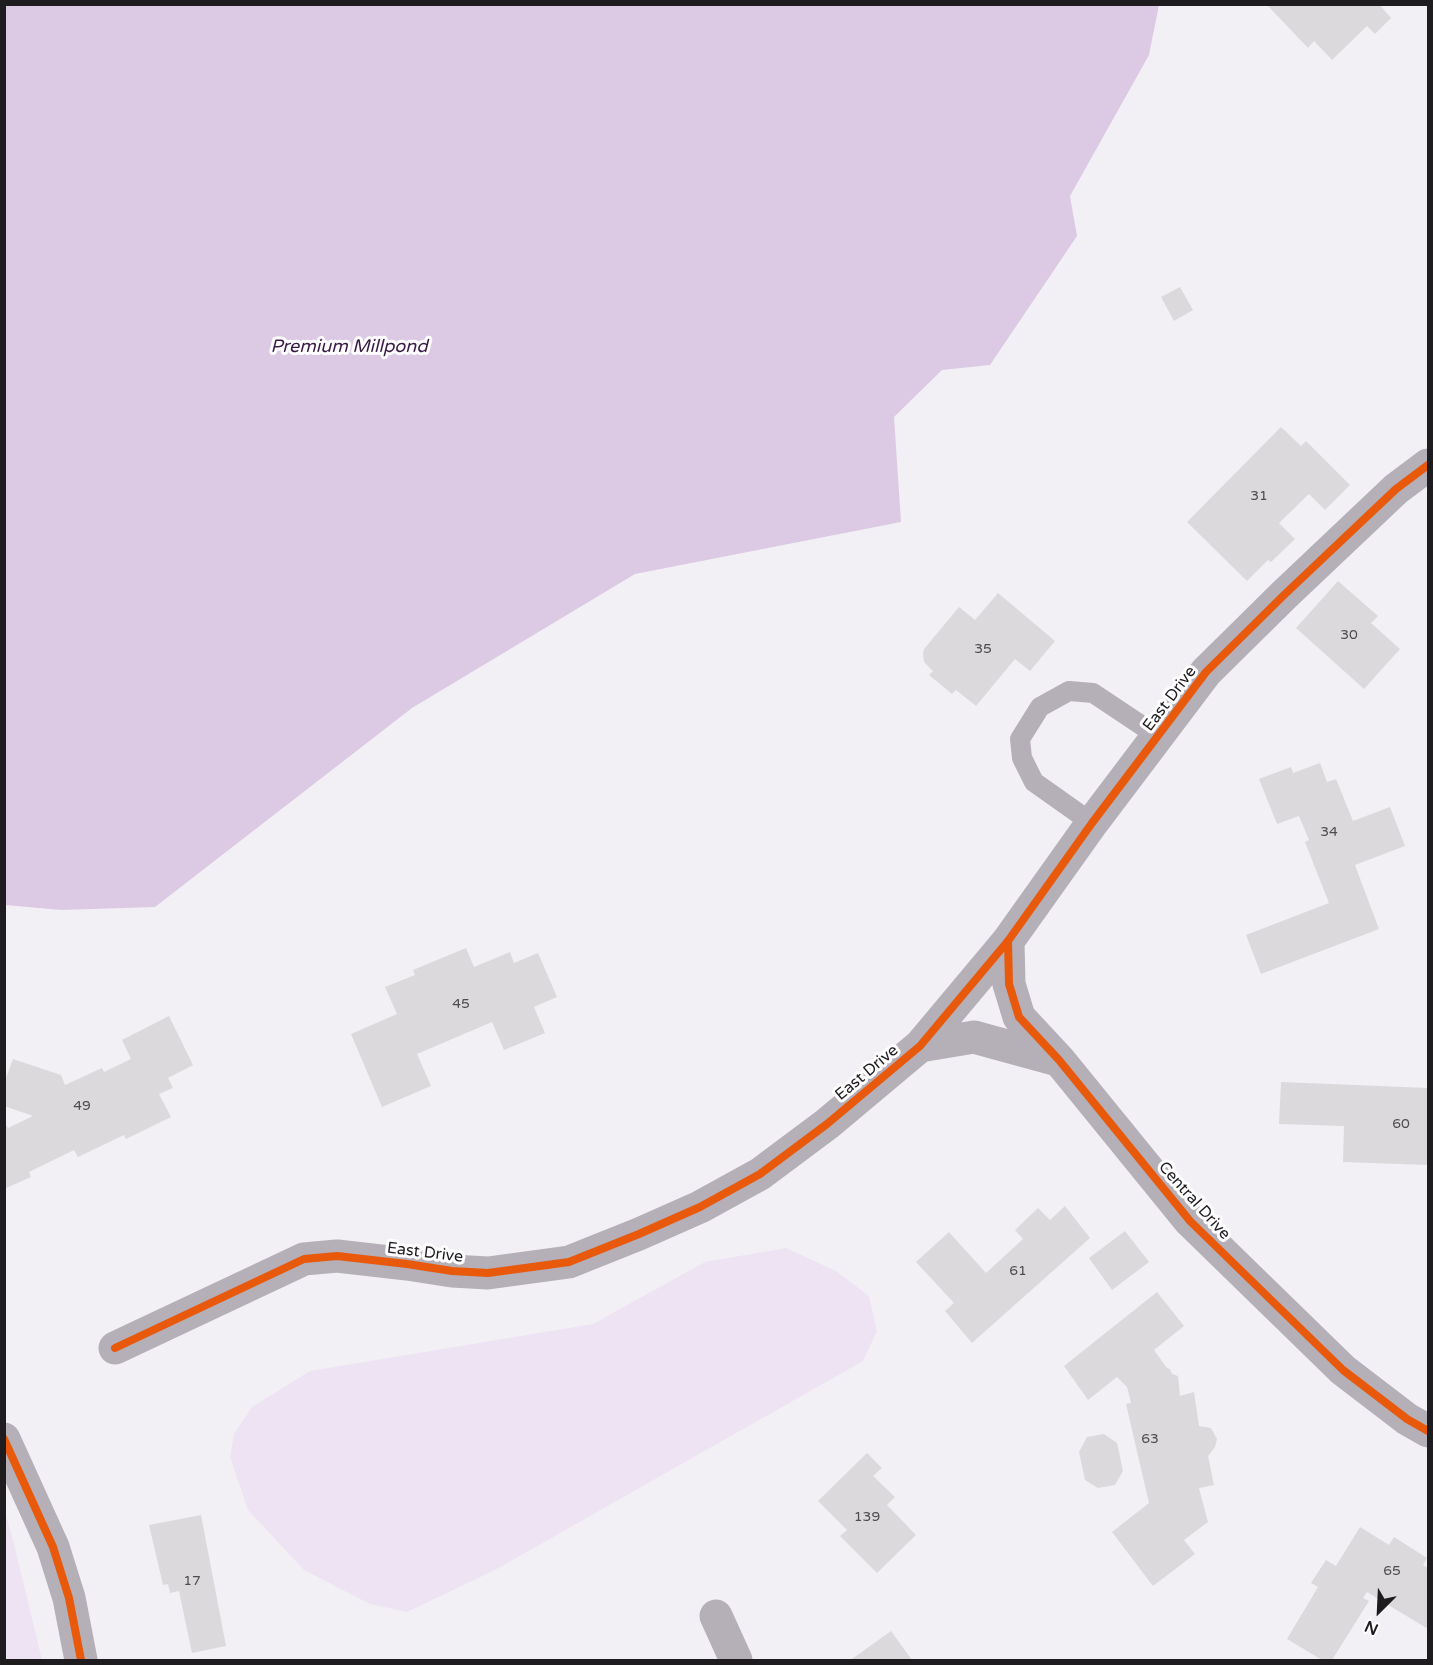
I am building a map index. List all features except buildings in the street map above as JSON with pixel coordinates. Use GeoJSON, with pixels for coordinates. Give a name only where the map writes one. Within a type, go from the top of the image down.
{"type":"FeatureCollection","features":[{"type":"Feature","properties":{"kind":"street","name":"East Drive"},"geometry":{"type":"LineString","coordinates":[[115,1348],[304,1259],[337,1256],[452,1271],[488,1273],[569,1262],[700,1207],[760,1173],[827,1124],[920,1046],[1008,941],[1092,823],[1206,672],[1396,489],[1428,465]]}},
{"type":"Feature","properties":{"kind":"street","name":"Central Drive"},"geometry":{"type":"LineString","coordinates":[[1008,941],[1009,984],[1019,1017],[1059,1060],[1190,1221],[1343,1370],[1407,1419],[1428,1431]]}},
{"type":"Feature","properties":{"kind":"street"},"geometry":{"type":"LineString","coordinates":[[920,1046],[974,1037],[1059,1060]]}},
{"type":"Feature","properties":{"kind":"street"},"geometry":{"type":"LineString","coordinates":[[4,1439],[53,1547],[69,1598],[81,1660]]}},
{"type":"Feature","properties":{"kind":"street"},"geometry":{"type":"LineString","coordinates":[[716,1616],[736,1660]]}},
{"type":"Feature","properties":{"kind":"lane"},"geometry":{"type":"LineString","coordinates":[[1092,823],[1034,782],[1022,758],[1020,739],[1040,707],[1069,691],[1093,693],[1159,737]]}},
{"type":"Feature","properties":{"kind":"shaded area"},"geometry":{"type":"Polygon","coordinates":[[[786,1248],[836,1271],[869,1296],[877,1331],[863,1361],[495,1570],[407,1612],[370,1604],[304,1570],[248,1510],[230,1457],[234,1434],[252,1407],[310,1371],[593,1324],[705,1262],[786,1248]]]}},
{"type":"Feature","properties":{"kind":"shaded area"},"geometry":{"type":"Polygon","coordinates":[[[4,1509],[14,1544],[42,1660],[5,1660],[4,1509]]]}},
{"type":"Feature","properties":{"kind":"water","name":"Premium Millpond"},"geometry":{"type":"Polygon","coordinates":[[[4,5],[1159,5],[1149,55],[1070,196],[1077,236],[990,365],[942,370],[894,417],[901,522],[635,574],[412,708],[155,907],[61,910],[5,905],[4,5]]]}},
{"type":"Feature","properties":{"kind":"cycle path"},"geometry":{"type":"LineString","coordinates":[[115,1348],[304,1259],[337,1256],[452,1271],[488,1273],[569,1262],[700,1207],[760,1174],[827,1124],[920,1046],[1008,941],[1092,823],[1206,672],[1396,489],[1428,465]]}},
{"type":"Feature","properties":{"kind":"cycle path"},"geometry":{"type":"LineString","coordinates":[[1008,941],[1009,984],[1019,1017],[1059,1060],[1190,1221],[1343,1370],[1407,1419],[1428,1431]]}},
{"type":"Feature","properties":{"kind":"cycle path"},"geometry":{"type":"LineString","coordinates":[[4,1439],[53,1547],[69,1598],[81,1660]]}}]}
